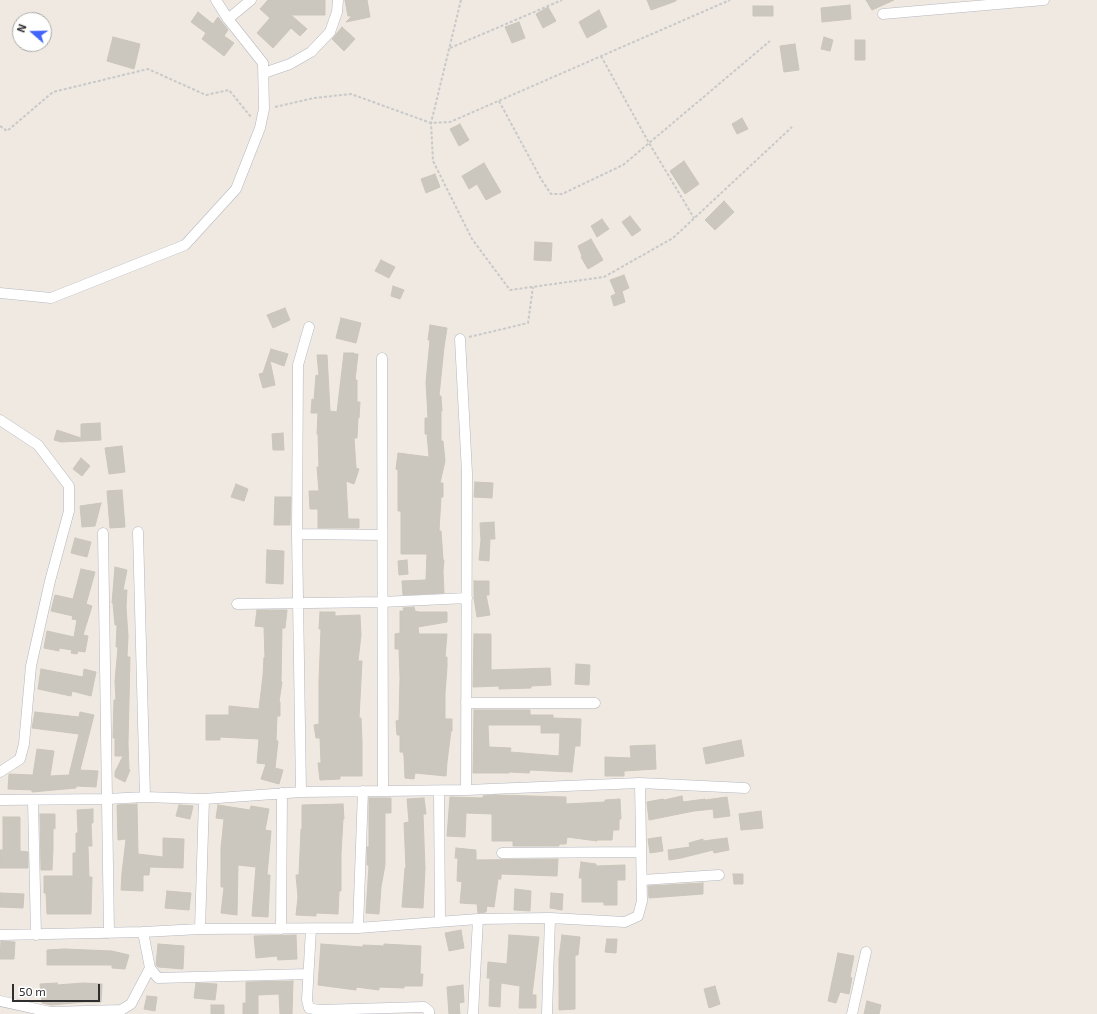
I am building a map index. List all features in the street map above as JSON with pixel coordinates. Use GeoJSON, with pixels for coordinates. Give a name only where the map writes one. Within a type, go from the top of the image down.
{"type":"FeatureCollection","features":[{"type":"Feature","properties":{"kind":"street"},"geometry":{"type":"LineString","coordinates":[[0,293],[51,298],[185,245],[236,189],[260,128],[264,109],[263,63],[228,19],[216,0]]}},
{"type":"Feature","properties":{"kind":"street"},"geometry":{"type":"LineString","coordinates":[[228,19],[251,0]]}},
{"type":"Feature","properties":{"kind":"street"},"geometry":{"type":"LineString","coordinates":[[264,73],[290,64],[311,52],[330,32],[337,12],[338,0]]}},
{"type":"Feature","properties":{"kind":"street"},"geometry":{"type":"LineString","coordinates":[[883,14],[1044,0]]}},
{"type":"Feature","properties":{"kind":"street"},"geometry":{"type":"LineString","coordinates":[[301,792],[297,534],[298,365],[309,327]]}},
{"type":"Feature","properties":{"kind":"street"},"geometry":{"type":"LineString","coordinates":[[460,339],[467,473],[466,790]]}},
{"type":"Feature","properties":{"kind":"street"},"geometry":{"type":"LineString","coordinates":[[382,358],[383,791]]}},
{"type":"Feature","properties":{"kind":"street"},"geometry":{"type":"LineString","coordinates":[[0,420],[38,445],[69,486],[69,511],[50,581],[31,666],[24,744],[20,759],[0,772]]}},
{"type":"Feature","properties":{"kind":"street"},"geometry":{"type":"LineString","coordinates":[[138,532],[145,797]]}},
{"type":"Feature","properties":{"kind":"street"},"geometry":{"type":"LineString","coordinates":[[103,533],[109,933]]}},
{"type":"Feature","properties":{"kind":"street"},"geometry":{"type":"LineString","coordinates":[[297,534],[382,535]]}},
{"type":"Feature","properties":{"kind":"street"},"geometry":{"type":"LineString","coordinates":[[237,604],[382,602],[467,598]]}},
{"type":"Feature","properties":{"kind":"street"},"geometry":{"type":"LineString","coordinates":[[466,703],[595,703]]}},
{"type":"Feature","properties":{"kind":"street"},"geometry":{"type":"LineString","coordinates":[[0,936],[200,929],[358,928],[478,919],[550,918],[625,922],[638,916],[642,901],[640,783]]}},
{"type":"Feature","properties":{"kind":"street"},"geometry":{"type":"LineString","coordinates":[[0,800],[107,799],[145,797],[204,799],[301,792],[439,791],[640,783],[745,788]]}},
{"type":"Feature","properties":{"kind":"street"},"geometry":{"type":"LineString","coordinates":[[358,928],[363,791]]}},
{"type":"Feature","properties":{"kind":"street"},"geometry":{"type":"LineString","coordinates":[[439,791],[440,921]]}},
{"type":"Feature","properties":{"kind":"street"},"geometry":{"type":"LineString","coordinates":[[281,929],[282,793]]}},
{"type":"Feature","properties":{"kind":"street"},"geometry":{"type":"LineString","coordinates":[[200,929],[204,799]]}},
{"type":"Feature","properties":{"kind":"street"},"geometry":{"type":"LineString","coordinates":[[33,800],[36,935]]}},
{"type":"Feature","properties":{"kind":"street"},"geometry":{"type":"LineString","coordinates":[[502,853],[641,852]]}},
{"type":"Feature","properties":{"kind":"street"},"geometry":{"type":"LineString","coordinates":[[642,880],[719,875]]}},
{"type":"Feature","properties":{"kind":"street"},"geometry":{"type":"LineString","coordinates":[[547,1014],[550,918]]}},
{"type":"Feature","properties":{"kind":"street"},"geometry":{"type":"LineString","coordinates":[[473,1014],[478,919]]}},
{"type":"Feature","properties":{"kind":"street"},"geometry":{"type":"LineString","coordinates":[[311,929],[307,1000],[309,1008],[318,1010],[424,1007],[429,1011],[429,1014]]}},
{"type":"Feature","properties":{"kind":"street"},"geometry":{"type":"LineString","coordinates":[[143,932],[150,968],[158,978],[308,974]]}},
{"type":"Feature","properties":{"kind":"street"},"geometry":{"type":"LineString","coordinates":[[852,1014],[866,952]]}},
{"type":"Feature","properties":{"kind":"street"},"geometry":{"type":"LineString","coordinates":[[0,1001],[50,1012],[121,1010],[131,1004],[150,968]]}},
{"type":"Feature","properties":{"kind":"path"},"geometry":{"type":"LineString","coordinates":[[461,0],[431,123],[433,161],[472,239],[510,290],[604,277],[672,238],[792,127]]}},
{"type":"Feature","properties":{"kind":"path"},"geometry":{"type":"LineString","coordinates":[[450,48],[562,0]]}},
{"type":"Feature","properties":{"kind":"path"},"geometry":{"type":"LineString","coordinates":[[264,109],[314,98],[351,94],[431,123],[450,122],[730,0]]}},
{"type":"Feature","properties":{"kind":"path"},"geometry":{"type":"LineString","coordinates":[[499,101],[541,179],[551,194],[562,194],[623,165],[770,41]]}},
{"type":"Feature","properties":{"kind":"path"},"geometry":{"type":"LineString","coordinates":[[601,56],[649,143],[694,218]]}},
{"type":"Feature","properties":{"kind":"path"},"geometry":{"type":"LineString","coordinates":[[0,126],[7,131],[53,92],[148,69],[206,95],[229,90],[260,128]]}},
{"type":"Feature","properties":{"kind":"path"},"geometry":{"type":"LineString","coordinates":[[460,339],[528,322],[533,287]]}},
{"type":"Feature","properties":{"kind":"building"},"geometry":{"type":"Polygon","coordinates":[[[268,0],[325,0],[325,15],[291,15],[307,29],[300,36],[291,28],[273,48],[257,33],[270,18],[260,9],[268,0]]]}},
{"type":"Feature","properties":{"kind":"building"},"geometry":{"type":"Polygon","coordinates":[[[345,0],[367,0],[370,17],[346,22],[352,16],[348,16],[345,0]]]}},
{"type":"Feature","properties":{"kind":"building"},"geometry":{"type":"Polygon","coordinates":[[[647,0],[676,0],[676,1],[651,10],[647,0]]]}},
{"type":"Feature","properties":{"kind":"building"},"geometry":{"type":"Polygon","coordinates":[[[866,0],[894,0],[872,10],[866,0]]]}},
{"type":"Feature","properties":{"kind":"building"},"geometry":{"type":"Polygon","coordinates":[[[850,5],[851,19],[822,22],[821,8],[850,5]]]}},
{"type":"Feature","properties":{"kind":"building"},"geometry":{"type":"Polygon","coordinates":[[[753,6],[773,6],[773,16],[753,16],[753,6]]]}},
{"type":"Feature","properties":{"kind":"building"},"geometry":{"type":"Polygon","coordinates":[[[548,7],[556,21],[543,28],[536,14],[548,7]]]}},
{"type":"Feature","properties":{"kind":"building"},"geometry":{"type":"Polygon","coordinates":[[[599,10],[607,27],[587,38],[579,22],[599,10]]]}},
{"type":"Feature","properties":{"kind":"building"},"geometry":{"type":"Polygon","coordinates":[[[198,12],[213,24],[218,17],[228,30],[224,36],[234,43],[224,56],[202,39],[206,33],[191,22],[198,12]]]}},
{"type":"Feature","properties":{"kind":"building"},"geometry":{"type":"Polygon","coordinates":[[[519,22],[525,38],[512,43],[505,27],[519,22]]]}},
{"type":"Feature","properties":{"kind":"building"},"geometry":{"type":"Polygon","coordinates":[[[342,27],[355,39],[344,51],[332,39],[342,27]]]}},
{"type":"Feature","properties":{"kind":"building"},"geometry":{"type":"Polygon","coordinates":[[[113,37],[140,44],[134,69],[107,61],[113,37]]]}},
{"type":"Feature","properties":{"kind":"building"},"geometry":{"type":"Polygon","coordinates":[[[824,37],[833,40],[830,51],[821,49],[824,37]]]}},
{"type":"Feature","properties":{"kind":"building"},"geometry":{"type":"Polygon","coordinates":[[[855,40],[865,40],[865,60],[855,60],[855,40]]]}},
{"type":"Feature","properties":{"kind":"building"},"geometry":{"type":"Polygon","coordinates":[[[795,44],[799,70],[784,72],[780,46],[795,44]]]}},
{"type":"Feature","properties":{"kind":"building"},"geometry":{"type":"Polygon","coordinates":[[[742,118],[748,129],[737,134],[732,124],[742,118]]]}},
{"type":"Feature","properties":{"kind":"building"},"geometry":{"type":"Polygon","coordinates":[[[460,124],[469,140],[459,146],[450,129],[460,124]]]}},
{"type":"Feature","properties":{"kind":"building"},"geometry":{"type":"Polygon","coordinates":[[[684,161],[699,184],[685,194],[670,171],[684,161]]]}},
{"type":"Feature","properties":{"kind":"building"},"geometry":{"type":"Polygon","coordinates":[[[484,163],[501,192],[486,200],[477,184],[469,189],[462,176],[484,163]]]}},
{"type":"Feature","properties":{"kind":"building"},"geometry":{"type":"Polygon","coordinates":[[[435,174],[440,187],[426,193],[421,179],[435,174]]]}},
{"type":"Feature","properties":{"kind":"building"},"geometry":{"type":"Polygon","coordinates":[[[724,201],[734,212],[715,230],[705,220],[724,201]]]}},
{"type":"Feature","properties":{"kind":"building"},"geometry":{"type":"Polygon","coordinates":[[[630,216],[641,230],[632,236],[622,222],[630,216]]]}},
{"type":"Feature","properties":{"kind":"building"},"geometry":{"type":"Polygon","coordinates":[[[602,219],[609,229],[597,237],[591,226],[602,219]]]}},
{"type":"Feature","properties":{"kind":"building"},"geometry":{"type":"Polygon","coordinates":[[[591,239],[603,260],[588,269],[581,257],[582,256],[578,246],[591,239]]]}},
{"type":"Feature","properties":{"kind":"building"},"geometry":{"type":"Polygon","coordinates":[[[535,242],[552,243],[551,261],[534,260],[535,242]]]}},
{"type":"Feature","properties":{"kind":"building"},"geometry":{"type":"Polygon","coordinates":[[[381,260],[395,267],[389,278],[375,271],[381,260]]]}},
{"type":"Feature","properties":{"kind":"building"},"geometry":{"type":"Polygon","coordinates":[[[624,275],[629,288],[616,294],[610,280],[624,275]]]}},
{"type":"Feature","properties":{"kind":"building"},"geometry":{"type":"Polygon","coordinates":[[[393,286],[404,290],[400,299],[391,296],[393,286]]]}},
{"type":"Feature","properties":{"kind":"building"},"geometry":{"type":"Polygon","coordinates":[[[622,291],[625,302],[614,306],[611,296],[622,291]]]}},
{"type":"Feature","properties":{"kind":"building"},"geometry":{"type":"Polygon","coordinates":[[[285,308],[290,320],[273,328],[267,315],[285,308]]]}},
{"type":"Feature","properties":{"kind":"building"},"geometry":{"type":"Polygon","coordinates":[[[341,318],[361,323],[356,343],[336,338],[341,318]]]}},
{"type":"Feature","properties":{"kind":"building"},"geometry":{"type":"Polygon","coordinates":[[[430,325],[447,328],[439,396],[441,396],[442,411],[441,441],[443,441],[445,461],[440,483],[443,483],[443,497],[441,497],[439,531],[441,531],[444,560],[444,593],[403,595],[402,581],[426,580],[427,554],[401,554],[401,511],[398,511],[398,470],[396,469],[398,453],[429,457],[427,434],[425,434],[425,418],[428,418],[426,382],[430,325]]]}},
{"type":"Feature","properties":{"kind":"building"},"geometry":{"type":"Polygon","coordinates":[[[271,349],[288,354],[284,366],[270,361],[275,385],[263,388],[259,374],[263,373],[271,349]]]}},
{"type":"Feature","properties":{"kind":"building"},"geometry":{"type":"Polygon","coordinates":[[[344,353],[358,354],[355,380],[357,380],[357,402],[360,402],[357,438],[354,438],[356,468],[359,469],[354,484],[346,481],[348,519],[359,519],[359,528],[318,528],[318,509],[310,509],[309,491],[319,491],[317,467],[319,467],[317,434],[318,413],[311,413],[312,399],[314,400],[316,375],[319,376],[317,355],[327,355],[330,411],[337,412],[344,353]]]}},
{"type":"Feature","properties":{"kind":"building"},"geometry":{"type":"Polygon","coordinates":[[[100,423],[101,440],[61,442],[54,440],[57,430],[81,438],[81,424],[100,423]]]}},
{"type":"Feature","properties":{"kind":"building"},"geometry":{"type":"Polygon","coordinates":[[[283,433],[284,450],[273,450],[272,434],[283,433]]]}},
{"type":"Feature","properties":{"kind":"building"},"geometry":{"type":"Polygon","coordinates":[[[122,446],[125,472],[109,474],[105,448],[122,446]]]}},
{"type":"Feature","properties":{"kind":"building"},"geometry":{"type":"Polygon","coordinates":[[[81,458],[90,466],[82,476],[73,469],[81,458]]]}},
{"type":"Feature","properties":{"kind":"building"},"geometry":{"type":"Polygon","coordinates":[[[475,482],[493,483],[492,498],[474,497],[475,482]]]}},
{"type":"Feature","properties":{"kind":"building"},"geometry":{"type":"Polygon","coordinates":[[[236,484],[248,489],[244,501],[231,497],[236,484]]]}},
{"type":"Feature","properties":{"kind":"building"},"geometry":{"type":"Polygon","coordinates":[[[122,490],[125,527],[110,528],[107,491],[122,490]]]}},
{"type":"Feature","properties":{"kind":"building"},"geometry":{"type":"Polygon","coordinates":[[[275,497],[291,497],[290,525],[274,525],[275,497]]]}},
{"type":"Feature","properties":{"kind":"building"},"geometry":{"type":"Polygon","coordinates":[[[101,503],[95,526],[82,527],[80,506],[101,503]]]}},
{"type":"Feature","properties":{"kind":"building"},"geometry":{"type":"Polygon","coordinates":[[[494,522],[495,539],[490,539],[489,561],[479,560],[481,540],[480,523],[494,522]]]}},
{"type":"Feature","properties":{"kind":"building"},"geometry":{"type":"Polygon","coordinates":[[[75,538],[91,542],[87,557],[71,553],[75,538]]]}},
{"type":"Feature","properties":{"kind":"building"},"geometry":{"type":"Polygon","coordinates":[[[267,550],[284,551],[283,584],[266,583],[267,550]]]}},
{"type":"Feature","properties":{"kind":"building"},"geometry":{"type":"Polygon","coordinates":[[[407,560],[408,574],[399,575],[398,561],[407,560]]]}},
{"type":"Feature","properties":{"kind":"building"},"geometry":{"type":"Polygon","coordinates":[[[115,567],[127,570],[123,590],[127,590],[127,657],[130,657],[128,744],[130,770],[125,782],[115,777],[115,772],[123,756],[115,756],[115,738],[113,738],[118,647],[116,647],[117,625],[115,625],[112,603],[115,567]]]}},
{"type":"Feature","properties":{"kind":"building"},"geometry":{"type":"Polygon","coordinates":[[[81,569],[95,572],[86,604],[92,606],[83,635],[88,636],[85,652],[78,651],[77,654],[71,653],[72,650],[59,648],[59,651],[44,648],[47,631],[74,637],[77,620],[72,619],[73,616],[51,611],[55,595],[73,599],[81,569]]]}},
{"type":"Feature","properties":{"kind":"building"},"geometry":{"type":"Polygon","coordinates":[[[474,581],[489,581],[489,595],[486,595],[490,615],[477,617],[474,598],[474,581]]]}},
{"type":"Feature","properties":{"kind":"building"},"geometry":{"type":"Polygon","coordinates":[[[414,607],[415,611],[419,612],[447,612],[447,622],[418,627],[419,634],[447,634],[445,657],[447,657],[447,667],[445,719],[452,719],[452,731],[446,776],[415,773],[414,779],[405,778],[404,756],[403,752],[400,752],[400,735],[397,735],[396,721],[399,720],[399,649],[395,649],[395,634],[400,633],[400,611],[404,611],[403,608],[414,607]]]}},
{"type":"Feature","properties":{"kind":"building"},"geometry":{"type":"Polygon","coordinates":[[[257,610],[287,610],[285,628],[282,628],[282,682],[279,702],[280,716],[277,716],[276,740],[278,741],[275,768],[283,770],[279,784],[261,779],[266,764],[257,763],[259,739],[220,737],[220,740],[206,740],[206,715],[229,715],[229,706],[259,709],[264,657],[265,658],[264,627],[255,626],[257,610]]]}},
{"type":"Feature","properties":{"kind":"building"},"geometry":{"type":"Polygon","coordinates":[[[320,612],[335,612],[335,616],[360,615],[361,635],[358,661],[362,661],[359,718],[361,718],[362,776],[340,776],[340,779],[320,780],[318,763],[321,763],[320,738],[316,738],[314,725],[319,724],[320,612]]]}},
{"type":"Feature","properties":{"kind":"building"},"geometry":{"type":"Polygon","coordinates":[[[474,634],[491,634],[491,670],[550,668],[551,685],[531,686],[531,688],[499,689],[499,686],[473,687],[474,634]]]}},
{"type":"Feature","properties":{"kind":"building"},"geometry":{"type":"Polygon","coordinates":[[[576,664],[590,665],[589,685],[575,684],[576,664]]]}},
{"type":"Feature","properties":{"kind":"building"},"geometry":{"type":"Polygon","coordinates":[[[41,669],[83,677],[84,669],[96,672],[91,696],[72,691],[71,696],[38,689],[41,669]]]}},
{"type":"Feature","properties":{"kind":"building"},"geometry":{"type":"Polygon","coordinates":[[[474,710],[530,710],[530,715],[553,715],[553,718],[581,719],[580,746],[575,746],[572,772],[530,770],[529,773],[473,773],[474,710]],[[488,725],[489,747],[511,748],[510,752],[559,756],[560,733],[541,733],[541,725],[488,725]]]}},
{"type":"Feature","properties":{"kind":"building"},"geometry":{"type":"Polygon","coordinates":[[[35,712],[79,717],[80,712],[94,715],[80,770],[98,771],[96,787],[76,786],[76,788],[32,792],[32,790],[8,789],[9,774],[33,775],[37,749],[54,751],[50,776],[69,775],[79,734],[32,728],[35,712]]]}},
{"type":"Feature","properties":{"kind":"building"},"geometry":{"type":"Polygon","coordinates":[[[741,740],[744,756],[706,764],[703,748],[741,740]]]}},
{"type":"Feature","properties":{"kind":"building"},"geometry":{"type":"Polygon","coordinates":[[[655,745],[656,769],[624,771],[624,776],[605,776],[605,757],[631,758],[630,746],[655,745]]]}},
{"type":"Feature","properties":{"kind":"building"},"geometry":{"type":"Polygon","coordinates":[[[483,796],[566,797],[566,804],[605,802],[605,800],[620,799],[621,819],[619,819],[619,830],[613,830],[612,840],[597,841],[567,837],[566,844],[559,844],[559,846],[513,846],[513,841],[492,841],[492,814],[466,813],[465,837],[447,836],[450,797],[483,798],[483,796]]]}},
{"type":"Feature","properties":{"kind":"building"},"geometry":{"type":"Polygon","coordinates":[[[682,796],[683,802],[727,797],[730,816],[714,818],[713,809],[694,811],[649,820],[647,802],[682,796]]]}},
{"type":"Feature","properties":{"kind":"building"},"geometry":{"type":"Polygon","coordinates":[[[369,798],[391,798],[391,813],[385,813],[385,865],[381,887],[379,914],[366,913],[369,865],[367,865],[367,847],[369,847],[369,798]]]}},
{"type":"Feature","properties":{"kind":"building"},"geometry":{"type":"Polygon","coordinates":[[[424,798],[426,814],[423,814],[425,869],[423,908],[402,907],[406,868],[404,823],[409,822],[407,799],[424,798]]]}},
{"type":"Feature","properties":{"kind":"building"},"geometry":{"type":"Polygon","coordinates":[[[137,804],[138,854],[163,857],[163,838],[184,839],[183,868],[150,867],[149,875],[143,875],[143,891],[121,890],[126,839],[118,840],[117,805],[137,804]]]}},
{"type":"Feature","properties":{"kind":"building"},"geometry":{"type":"Polygon","coordinates":[[[343,804],[344,819],[341,854],[341,891],[339,891],[338,914],[316,913],[316,916],[296,915],[298,897],[296,875],[299,875],[302,805],[343,804]]]}},
{"type":"Feature","properties":{"kind":"building"},"geometry":{"type":"Polygon","coordinates":[[[179,805],[193,806],[190,819],[176,816],[179,805]]]}},
{"type":"Feature","properties":{"kind":"building"},"geometry":{"type":"Polygon","coordinates":[[[218,805],[250,810],[251,806],[269,809],[265,830],[271,831],[267,875],[270,875],[268,917],[252,916],[256,867],[238,865],[237,915],[221,913],[224,887],[221,887],[221,848],[224,819],[216,818],[218,805]]]}},
{"type":"Feature","properties":{"kind":"building"},"geometry":{"type":"Polygon","coordinates":[[[93,809],[93,823],[91,823],[92,846],[88,846],[89,877],[92,877],[91,914],[47,914],[46,893],[44,893],[44,876],[73,876],[73,853],[76,853],[76,833],[78,833],[77,810],[93,809]]]}},
{"type":"Feature","properties":{"kind":"building"},"geometry":{"type":"Polygon","coordinates":[[[761,811],[763,828],[741,830],[739,814],[761,811]]]}},
{"type":"Feature","properties":{"kind":"building"},"geometry":{"type":"Polygon","coordinates":[[[40,814],[55,814],[55,829],[53,828],[52,870],[41,870],[40,814]]]}},
{"type":"Feature","properties":{"kind":"building"},"geometry":{"type":"Polygon","coordinates":[[[3,817],[20,817],[20,851],[28,852],[28,868],[0,868],[0,850],[3,850],[3,817]]]}},
{"type":"Feature","properties":{"kind":"building"},"geometry":{"type":"Polygon","coordinates":[[[661,837],[663,851],[650,853],[648,839],[661,837]]]}},
{"type":"Feature","properties":{"kind":"building"},"geometry":{"type":"Polygon","coordinates":[[[727,838],[729,850],[714,853],[713,850],[669,860],[668,850],[690,847],[689,843],[703,839],[703,841],[727,838]]]}},
{"type":"Feature","properties":{"kind":"building"},"geometry":{"type":"Polygon","coordinates":[[[456,848],[476,850],[476,860],[558,859],[557,876],[501,874],[501,879],[498,879],[494,907],[487,906],[486,912],[478,913],[477,904],[460,903],[462,882],[457,881],[458,858],[455,858],[456,848]]]}},
{"type":"Feature","properties":{"kind":"building"},"geometry":{"type":"Polygon","coordinates":[[[581,862],[596,864],[596,866],[625,865],[625,880],[617,880],[617,905],[604,905],[604,902],[582,902],[582,878],[579,878],[581,862]]]}},
{"type":"Feature","properties":{"kind":"building"},"geometry":{"type":"Polygon","coordinates":[[[733,874],[743,874],[743,884],[734,884],[733,874]]]}},
{"type":"Feature","properties":{"kind":"building"},"geometry":{"type":"Polygon","coordinates":[[[703,883],[703,894],[649,898],[648,886],[703,883]]]}},
{"type":"Feature","properties":{"kind":"building"},"geometry":{"type":"Polygon","coordinates":[[[515,889],[531,891],[530,911],[514,910],[515,889]]]}},
{"type":"Feature","properties":{"kind":"building"},"geometry":{"type":"Polygon","coordinates":[[[167,891],[191,893],[189,910],[165,908],[167,891]]]}},
{"type":"Feature","properties":{"kind":"building"},"geometry":{"type":"Polygon","coordinates":[[[0,893],[24,894],[23,908],[0,907],[0,893]]]}},
{"type":"Feature","properties":{"kind":"building"},"geometry":{"type":"Polygon","coordinates":[[[551,893],[563,894],[562,910],[550,908],[551,893]]]}},
{"type":"Feature","properties":{"kind":"building"},"geometry":{"type":"Polygon","coordinates":[[[461,930],[464,948],[449,951],[445,933],[461,930]]]}},
{"type":"Feature","properties":{"kind":"building"},"geometry":{"type":"Polygon","coordinates":[[[296,935],[297,959],[278,960],[277,956],[256,958],[254,936],[296,935]]]}},
{"type":"Feature","properties":{"kind":"building"},"geometry":{"type":"Polygon","coordinates":[[[509,935],[539,937],[532,995],[536,995],[536,1008],[519,1008],[520,986],[501,983],[500,1007],[489,1006],[490,978],[487,978],[488,962],[507,964],[509,935]]]}},
{"type":"Feature","properties":{"kind":"building"},"geometry":{"type":"Polygon","coordinates":[[[562,935],[580,937],[578,955],[575,955],[575,1009],[559,1010],[559,958],[562,935]]]}},
{"type":"Feature","properties":{"kind":"building"},"geometry":{"type":"Polygon","coordinates":[[[607,939],[617,939],[616,953],[605,952],[607,939]]]}},
{"type":"Feature","properties":{"kind":"building"},"geometry":{"type":"Polygon","coordinates":[[[1,941],[15,942],[14,959],[0,959],[1,941]]]}},
{"type":"Feature","properties":{"kind":"building"},"geometry":{"type":"Polygon","coordinates":[[[158,944],[184,946],[183,969],[158,967],[156,965],[158,944]]]}},
{"type":"Feature","properties":{"kind":"building"},"geometry":{"type":"Polygon","coordinates":[[[321,944],[363,947],[363,945],[384,946],[384,944],[421,946],[420,974],[423,974],[422,986],[404,986],[404,988],[379,987],[379,990],[356,987],[356,990],[318,985],[321,944]]]}},
{"type":"Feature","properties":{"kind":"building"},"geometry":{"type":"Polygon","coordinates":[[[64,949],[112,951],[129,955],[125,969],[112,968],[112,965],[47,965],[47,950],[64,949]]]}},
{"type":"Feature","properties":{"kind":"building"},"geometry":{"type":"Polygon","coordinates":[[[838,953],[854,956],[850,977],[852,978],[849,994],[840,992],[836,1003],[828,1001],[838,953]]]}},
{"type":"Feature","properties":{"kind":"building"},"geometry":{"type":"Polygon","coordinates":[[[293,981],[292,1014],[280,1014],[279,994],[258,995],[258,1014],[243,1014],[243,1003],[246,1003],[246,982],[293,981]]]}},
{"type":"Feature","properties":{"kind":"building"},"geometry":{"type":"Polygon","coordinates":[[[57,983],[57,985],[83,983],[102,984],[101,1002],[51,1005],[42,1003],[40,984],[57,983]]]}},
{"type":"Feature","properties":{"kind":"building"},"geometry":{"type":"Polygon","coordinates":[[[196,983],[217,984],[215,1000],[194,998],[196,983]]]}},
{"type":"Feature","properties":{"kind":"building"},"geometry":{"type":"Polygon","coordinates":[[[463,985],[464,1002],[459,1003],[460,1014],[449,1014],[447,987],[463,985]]]}},
{"type":"Feature","properties":{"kind":"building"},"geometry":{"type":"Polygon","coordinates":[[[715,986],[720,1004],[709,1008],[704,989],[715,986]]]}},
{"type":"Feature","properties":{"kind":"building"},"geometry":{"type":"Polygon","coordinates":[[[147,996],[157,997],[155,1011],[144,1009],[147,996]]]}},
{"type":"Feature","properties":{"kind":"building"},"geometry":{"type":"Polygon","coordinates":[[[867,1001],[881,1005],[879,1014],[864,1014],[867,1001]]]}},
{"type":"Feature","properties":{"kind":"building"},"geometry":{"type":"Polygon","coordinates":[[[211,1005],[224,1005],[224,1014],[211,1014],[211,1005]]]}}]}
